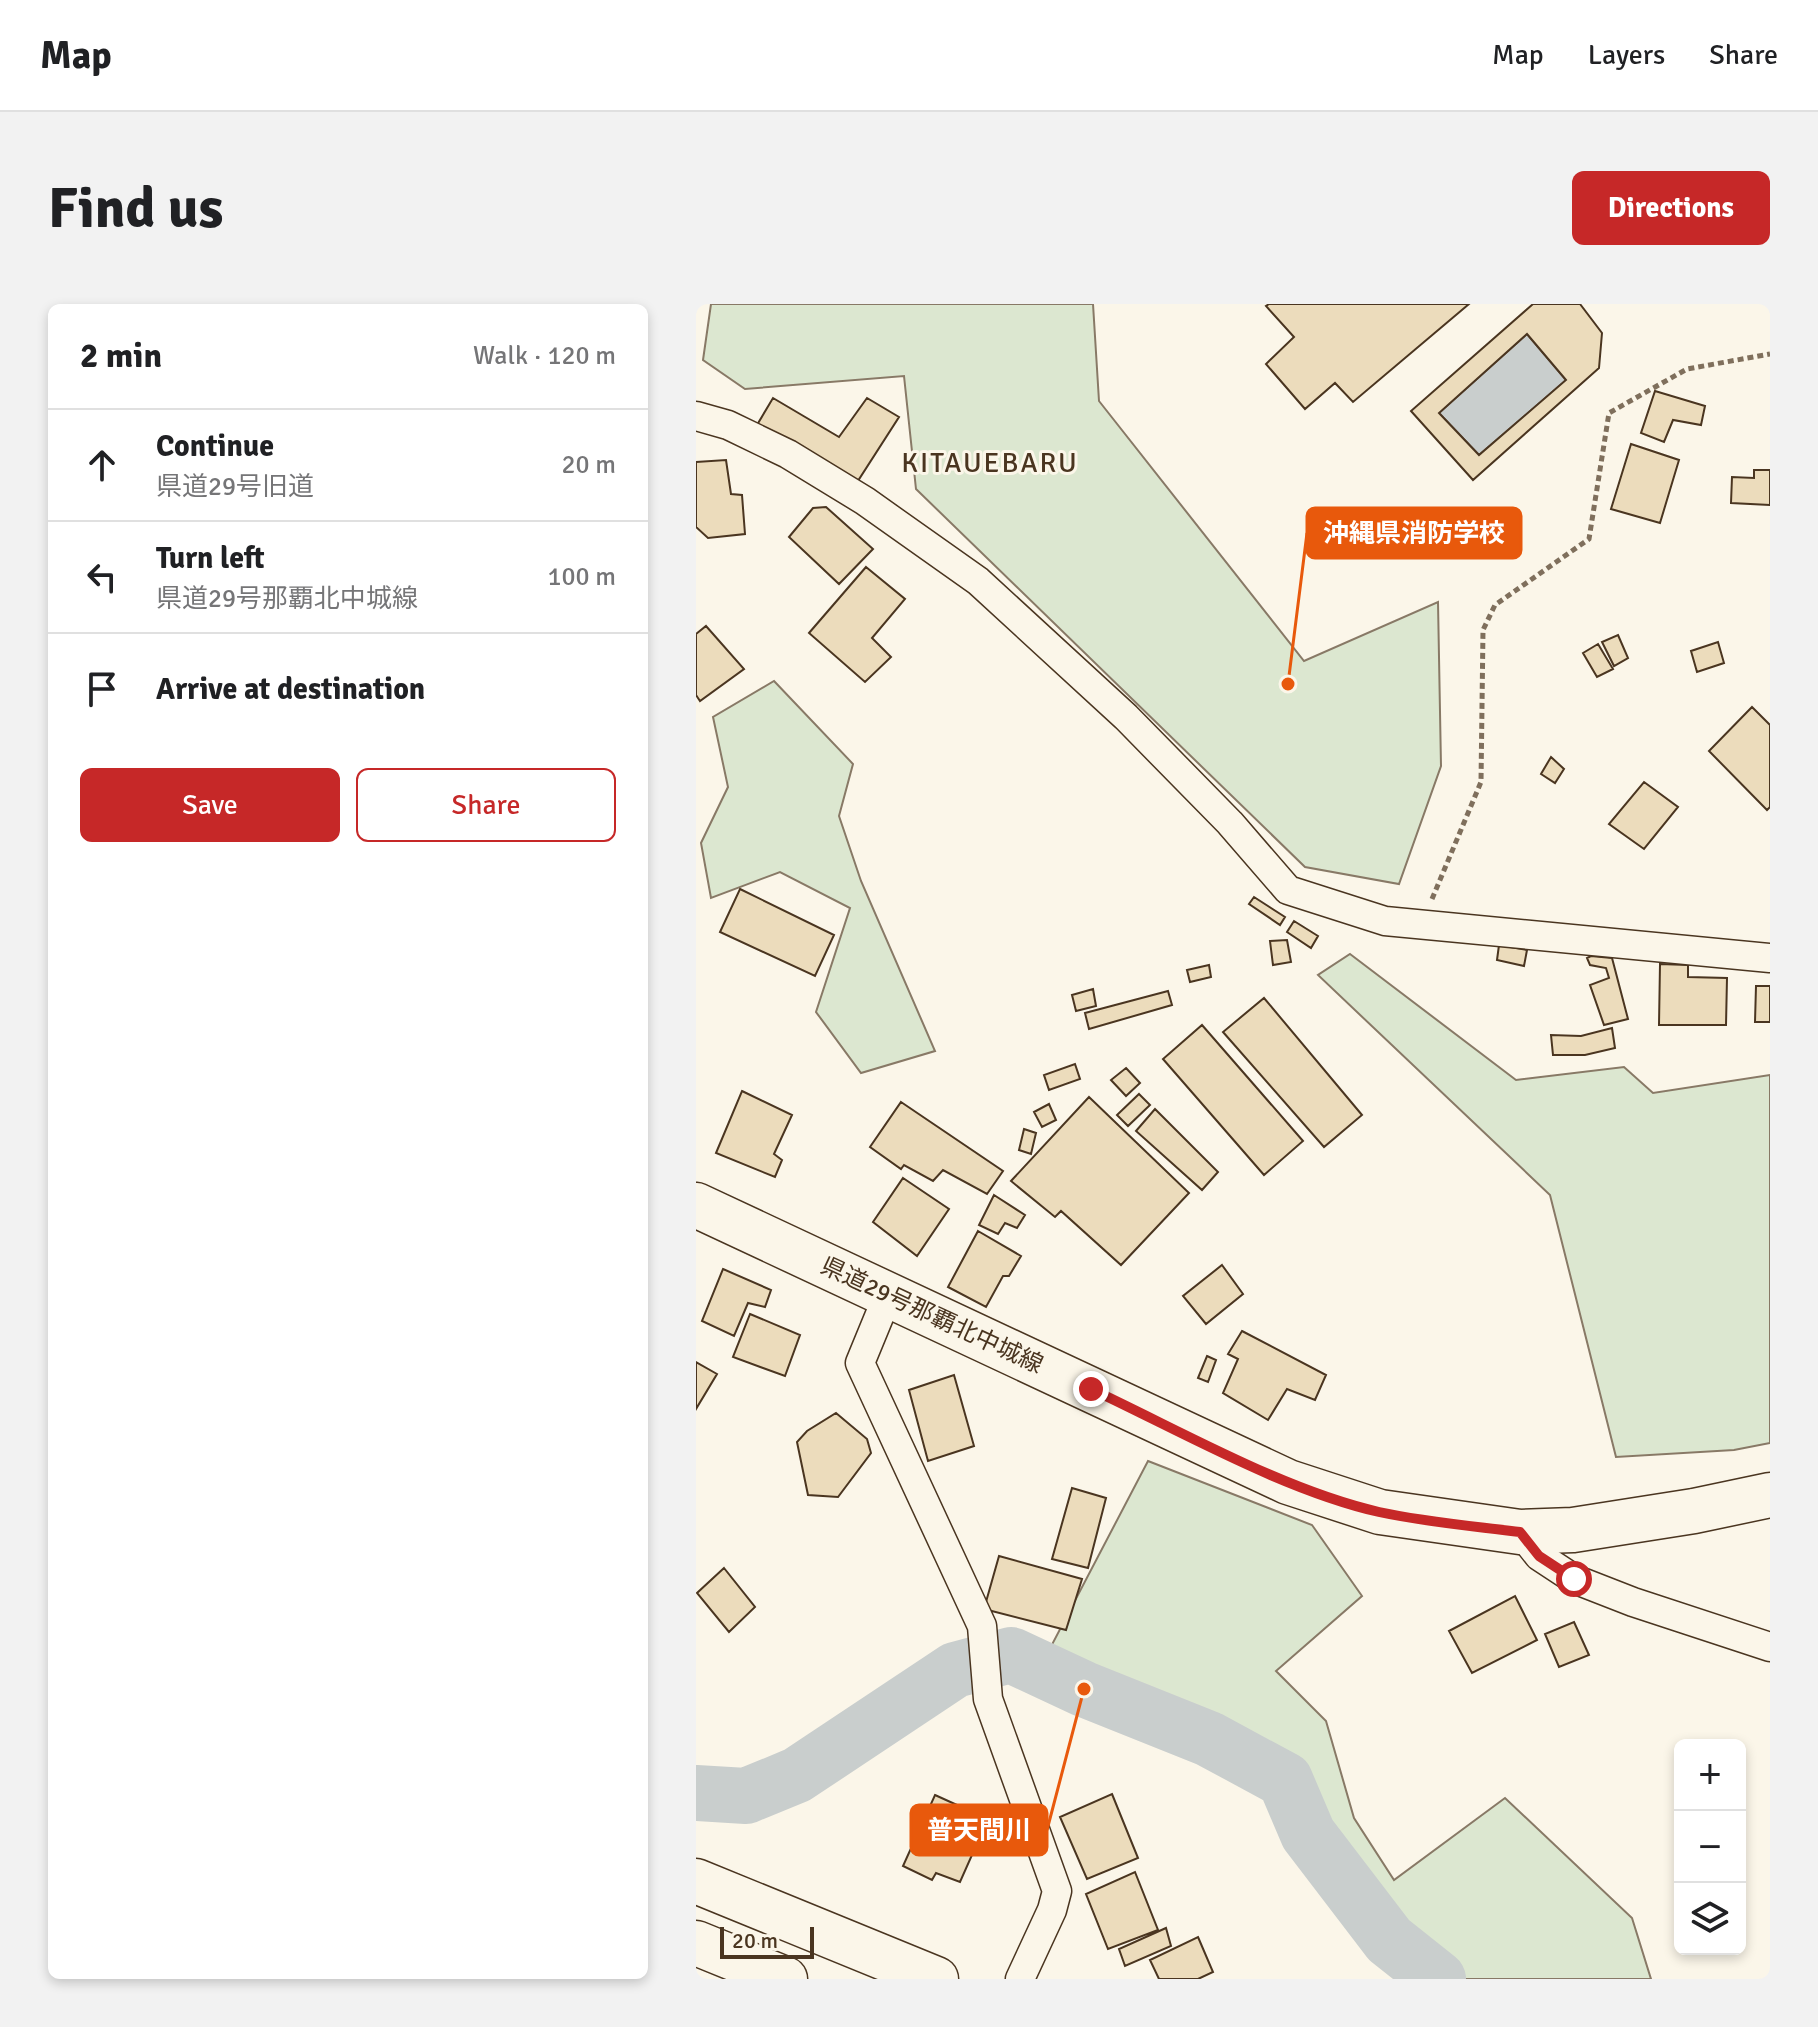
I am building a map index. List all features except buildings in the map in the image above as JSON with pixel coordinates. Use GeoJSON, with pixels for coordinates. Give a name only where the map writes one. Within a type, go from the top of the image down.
{"type":"FeatureCollection","features":[{"type":"Feature","properties":{"kind":"main road","name":"県道29号那覇北中城線"},"geometry":{"type":"LineString","coordinates":[[696,1205],[1288,1482],[1380,1512],[1520,1532],[1573,1530],[1694,1511],[1770,1495]]}},
{"type":"Feature","properties":{"kind":"main road"},"geometry":{"type":"LineString","coordinates":[[696,1881],[936,1979]]}},
{"type":"Feature","properties":{"kind":"main road"},"geometry":{"type":"LineString","coordinates":[[696,1943],[785,1979]]}},
{"type":"Feature","properties":{"kind":"street"},"geometry":{"type":"LineString","coordinates":[[696,416],[728,425],[788,454],[865,501],[978,581],[1126,717],[1230,823],[1288,890],[1385,921],[1770,958]]}},
{"type":"Feature","properties":{"kind":"street"},"geometry":{"type":"LineString","coordinates":[[888,1295],[860,1363],[982,1626],[988,1699],[1057,1891],[1052,1910],[1020,1979]]}},
{"type":"Feature","properties":{"kind":"street"},"geometry":{"type":"LineString","coordinates":[[1520,1532],[1539,1556],[1574,1579],[1770,1647]]}},
{"type":"Feature","properties":{"kind":"path"},"geometry":{"type":"LineString","coordinates":[[1422,924],[1481,782],[1483,630],[1495,605],[1589,539],[1609,413],[1687,369],[1770,354]]}},
{"type":"Feature","properties":{"kind":"green space"},"geometry":{"type":"Polygon","coordinates":[[[711,304],[1093,304],[1099,401],[1304,661],[1438,602],[1441,766],[1399,884],[1305,867],[916,489],[904,376],[745,389],[703,360],[711,304]]]}},
{"type":"Feature","properties":{"kind":"green space"},"geometry":{"type":"Polygon","coordinates":[[[774,681],[853,764],[839,816],[861,881],[935,1051],[861,1073],[816,1012],[850,908],[780,872],[711,898],[701,843],[728,787],[713,717],[774,681]]]}},
{"type":"Feature","properties":{"kind":"green space"},"geometry":{"type":"Polygon","coordinates":[[[1350,954],[1516,1080],[1624,1067],[1653,1093],[1770,1075],[1770,1443],[1734,1450],[1616,1457],[1550,1195],[1318,975],[1350,954]]]}},
{"type":"Feature","properties":{"kind":"green space"},"geometry":{"type":"Polygon","coordinates":[[[1148,1461],[1312,1525],[1362,1596],[1276,1671],[1326,1721],[1354,1818],[1394,1880],[1505,1798],[1632,1918],[1651,1979],[1431,1979],[1313,1853],[1294,1777],[1226,1732],[1121,1699],[1046,1656],[1148,1461]]]}},
{"type":"Feature","properties":{"kind":"shaded area"},"geometry":{"type":"Polygon","coordinates":[[[1527,334],[1566,380],[1479,455],[1439,413],[1527,334]]]}},
{"type":"Feature","properties":{"kind":"waterway"},"geometry":{"type":"LineString","coordinates":[[696,1793],[746,1796],[797,1775],[955,1670],[1011,1655],[1084,1689],[1209,1739],[1285,1780],[1308,1834],[1389,1940],[1438,1979]]}},
{"type":"Feature","properties":{"kind":"place","name":"沖縄県消防学校"},"geometry":{"type":"Point","coordinates":[1288,684]}},
{"type":"Feature","properties":{"kind":"place","name":"普天間川"},"geometry":{"type":"Point","coordinates":[1084,1689]}},
{"type":"Feature","properties":{"kind":"district","name":"KITAUEBARU"},"geometry":{"type":"Point","coordinates":[990,463]}},
{"type":"Feature","properties":{"kind":"route"},"geometry":{"type":"LineString","coordinates":[[1091,1389],[1288,1482],[1330,1497],[1380,1512],[1520,1532],[1539,1556],[1574,1579]]}}]}
